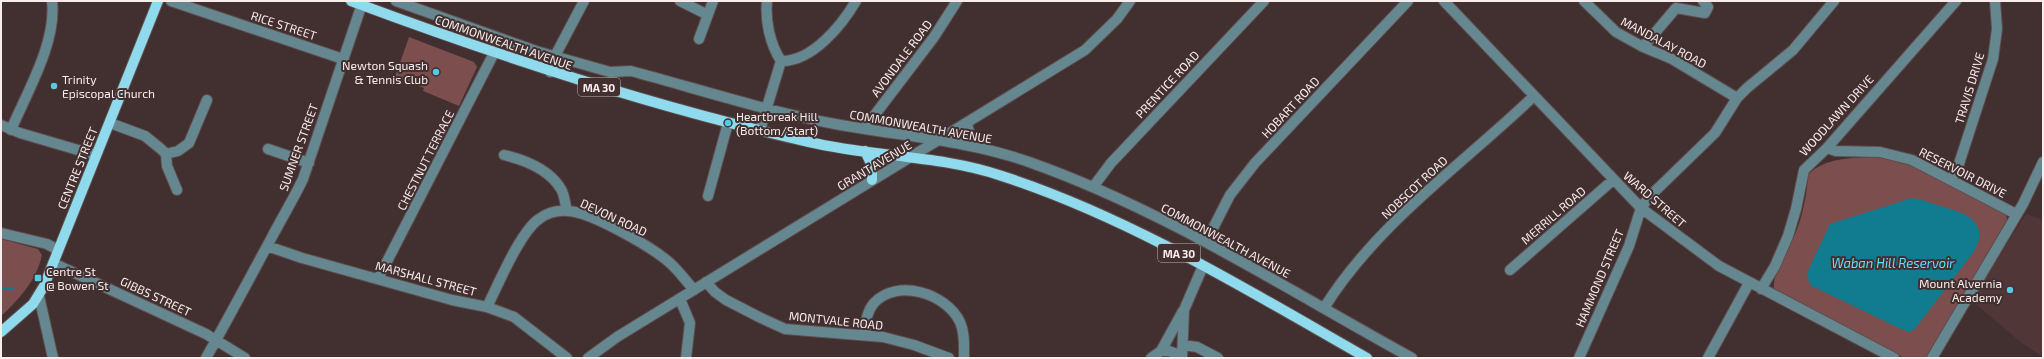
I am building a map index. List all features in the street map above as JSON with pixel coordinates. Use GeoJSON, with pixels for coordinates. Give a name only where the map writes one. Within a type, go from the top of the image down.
{"type":"FeatureCollection","features":[{"type":"Feature","properties":{"kind":"main road","name":"CENTRE STREET"},"geometry":{"type":"LineString","coordinates":[[1,332],[25,311],[39,296],[158,1]]}},
{"type":"Feature","properties":{"kind":"main road","name":"COMMONWEALTH AVENUE"},"geometry":{"type":"LineString","coordinates":[[351,1],[362,3],[494,53],[550,72],[728,123],[811,143],[962,166],[1015,180],[1103,217],[1203,266],[1367,358]]}},
{"type":"Feature","properties":{"kind":"main road"},"geometry":{"type":"LineString","coordinates":[[864,151],[872,166],[872,180]]}},
{"type":"Feature","properties":{"kind":"street"},"geometry":{"type":"LineString","coordinates":[[12,130],[45,52],[53,23],[52,1]]}},
{"type":"Feature","properties":{"kind":"street","name":"RICE STREET"},"geometry":{"type":"LineString","coordinates":[[170,1],[343,59]]}},
{"type":"Feature","properties":{"kind":"street","name":"COMMONWEALTH AVENUE"},"geometry":{"type":"LineString","coordinates":[[396,1],[555,56],[610,72],[631,71],[766,108],[864,129],[972,146],[1028,162],[1092,187],[1206,242],[1412,358]]}},
{"type":"Feature","properties":{"kind":"street"},"geometry":{"type":"LineString","coordinates":[[550,72],[555,56],[584,1]]}},
{"type":"Feature","properties":{"kind":"street"},"geometry":{"type":"LineString","coordinates":[[680,1],[708,15]]}},
{"type":"Feature","properties":{"kind":"street"},"geometry":{"type":"LineString","coordinates":[[699,39],[713,1]]}},
{"type":"Feature","properties":{"kind":"street"},"geometry":{"type":"LineString","coordinates":[[767,1],[769,31],[777,55],[781,61]]}},
{"type":"Feature","properties":{"kind":"street"},"geometry":{"type":"LineString","coordinates":[[781,61],[800,56],[818,46],[841,24],[856,1]]}},
{"type":"Feature","properties":{"kind":"street","name":"AVONDALE ROAD"},"geometry":{"type":"LineString","coordinates":[[864,129],[934,38],[957,1]]}},
{"type":"Feature","properties":{"kind":"street","name":"GRANT AVENUE"},"geometry":{"type":"LineString","coordinates":[[588,358],[617,337],[1085,50],[1117,19],[1130,1]]}},
{"type":"Feature","properties":{"kind":"street","name":"PRENTICE ROAD"},"geometry":{"type":"LineString","coordinates":[[1092,187],[1111,163],[1264,1]]}},
{"type":"Feature","properties":{"kind":"street","name":"HOBART ROAD"},"geometry":{"type":"LineString","coordinates":[[1206,242],[1230,196],[1255,163],[1408,1]]}},
{"type":"Feature","properties":{"kind":"street","name":"WARD STREET"},"geometry":{"type":"LineString","coordinates":[[1444,1],[1641,208],[1709,260],[1749,283],[1894,358]]}},
{"type":"Feature","properties":{"kind":"street","name":"MANDALAY ROAD"},"geometry":{"type":"LineString","coordinates":[[1584,1],[1613,30],[1642,47],[1672,59],[1737,98]]}},
{"type":"Feature","properties":{"kind":"street"},"geometry":{"type":"LineString","coordinates":[[1642,47],[1674,5],[1705,13],[1708,7],[1703,1]]}},
{"type":"Feature","properties":{"kind":"street"},"geometry":{"type":"LineString","coordinates":[[1641,208],[1649,197],[1715,133],[1737,98],[1793,50],[1834,1]]}},
{"type":"Feature","properties":{"kind":"street","name":"WOODLAWN DRIVE"},"geometry":{"type":"LineString","coordinates":[[1761,289],[1778,261],[1788,236],[1796,209],[1804,170],[1827,148],[1956,1]]}},
{"type":"Feature","properties":{"kind":"street","name":"TRAVIS DRIVE"},"geometry":{"type":"LineString","coordinates":[[1951,179],[1957,170],[1993,59],[1997,29],[1995,1]]}},
{"type":"Feature","properties":{"kind":"street","name":"SUMNER STREET"},"geometry":{"type":"LineString","coordinates":[[206,358],[294,198],[309,163],[362,3]]}},
{"type":"Feature","properties":{"kind":"street","name":"CHESTNUT TERRACE"},"geometry":{"type":"LineString","coordinates":[[378,279],[494,53]]}},
{"type":"Feature","properties":{"kind":"street"},"geometry":{"type":"LineString","coordinates":[[760,130],[781,61]]}},
{"type":"Feature","properties":{"kind":"street"},"geometry":{"type":"LineString","coordinates":[[606,89],[610,72]]}},
{"type":"Feature","properties":{"kind":"street","name":"NOBSCOT ROAD"},"geometry":{"type":"LineString","coordinates":[[1324,308],[1344,280],[1401,216],[1534,96]]}},
{"type":"Feature","properties":{"kind":"street"},"geometry":{"type":"LineString","coordinates":[[166,154],[178,151],[189,143],[207,100]]}},
{"type":"Feature","properties":{"kind":"street"},"geometry":{"type":"LineString","coordinates":[[110,123],[145,136],[166,154],[167,166],[177,190]]}},
{"type":"Feature","properties":{"kind":"street"},"geometry":{"type":"LineString","coordinates":[[708,196],[728,123]]}},
{"type":"Feature","properties":{"kind":"street"},"geometry":{"type":"LineString","coordinates":[[967,123],[972,146]]}},
{"type":"Feature","properties":{"kind":"street"},"geometry":{"type":"LineString","coordinates":[[1,125],[12,130],[95,155]]}},
{"type":"Feature","properties":{"kind":"street"},"geometry":{"type":"LineString","coordinates":[[268,148],[309,163]]}},
{"type":"Feature","properties":{"kind":"street","name":"RESERVOIR DRIVE"},"geometry":{"type":"LineString","coordinates":[[1827,148],[1842,151],[1880,152],[1901,156],[1951,179],[2016,214]]}},
{"type":"Feature","properties":{"kind":"street"},"geometry":{"type":"LineString","coordinates":[[504,155],[526,160],[550,176],[561,189],[567,211]]}},
{"type":"Feature","properties":{"kind":"street"},"geometry":{"type":"LineString","coordinates":[[1932,358],[2024,202],[2043,162]]}},
{"type":"Feature","properties":{"kind":"street","name":"MERRILL ROAD"},"geometry":{"type":"LineString","coordinates":[[1510,270],[1613,180]]}},
{"type":"Feature","properties":{"kind":"street","name":"HAMMOND STREET"},"geometry":{"type":"LineString","coordinates":[[1579,358],[1629,246],[1641,208]]}},
{"type":"Feature","properties":{"kind":"street","name":"DEVON ROAD"},"geometry":{"type":"LineString","coordinates":[[487,307],[524,236],[533,224],[549,214],[567,211],[586,216],[646,247],[669,263],[694,290]]}},
{"type":"Feature","properties":{"kind":"street"},"geometry":{"type":"LineString","coordinates":[[1,233],[47,244],[58,250]]}},
{"type":"Feature","properties":{"kind":"street","name":"MARSHALL STREET"},"geometry":{"type":"LineString","coordinates":[[267,246],[378,279],[487,307],[514,317],[567,358]]}},
{"type":"Feature","properties":{"kind":"street","name":"GIBBS STREET"},"geometry":{"type":"LineString","coordinates":[[53,263],[216,340],[245,358]]}},
{"type":"Feature","properties":{"kind":"street"},"geometry":{"type":"LineString","coordinates":[[1151,358],[1160,351],[1184,310],[1203,266]]}},
{"type":"Feature","properties":{"kind":"street","name":"MONTVALE ROAD"},"geometry":{"type":"LineString","coordinates":[[706,282],[726,300],[785,329],[865,335],[896,340],[949,358]]}},
{"type":"Feature","properties":{"kind":"street"},"geometry":{"type":"LineString","coordinates":[[1708,358],[1749,283]]}},
{"type":"Feature","properties":{"kind":"street"},"geometry":{"type":"LineString","coordinates":[[865,335],[868,313],[874,303],[880,298],[894,292],[924,293],[939,300],[957,316],[963,332],[964,358]]}},
{"type":"Feature","properties":{"kind":"street"},"geometry":{"type":"LineString","coordinates":[[39,296],[53,358]]}},
{"type":"Feature","properties":{"kind":"street"},"geometry":{"type":"LineString","coordinates":[[680,299],[690,323],[686,358]]}},
{"type":"Feature","properties":{"kind":"street"},"geometry":{"type":"LineString","coordinates":[[1160,351],[1172,352],[1182,357],[1184,310]]}},
{"type":"Feature","properties":{"kind":"street"},"geometry":{"type":"LineString","coordinates":[[1182,345],[1197,347],[1218,358]]}},
{"type":"Feature","properties":{"kind":"shaded area","name":"Newton Squash & Tennis Club"},"geometry":{"type":"Polygon","coordinates":[[[409,37],[474,62],[477,67],[459,106],[423,91],[424,88],[395,77],[409,37]]]}},
{"type":"Feature","properties":{"kind":"shaded area"},"geometry":{"type":"Polygon","coordinates":[[[1875,157],[1902,161],[1951,184],[2006,214],[2007,220],[1926,358],[1904,358],[1774,289],[1774,282],[1778,268],[1796,232],[1801,218],[1806,197],[1808,175],[1822,165],[1831,162],[1848,158],[1875,157]]]}},
{"type":"Feature","properties":{"kind":"shaded area","name":"Mount Alvernia Academy"},"geometry":{"type":"Polygon","coordinates":[[[2026,214],[2043,220],[2043,357],[2023,344],[1971,300],[2026,214]]]}},
{"type":"Feature","properties":{"kind":"shaded area"},"geometry":{"type":"Polygon","coordinates":[[[1,239],[38,249],[42,255],[40,264],[32,281],[21,296],[1,316],[1,239]]]}},
{"type":"Feature","properties":{"kind":"water","name":"Waban Hill Reservoir"},"geometry":{"type":"Polygon","coordinates":[[[1912,198],[1957,211],[1971,219],[1976,224],[1979,231],[1979,240],[1975,250],[1914,330],[1909,332],[1901,329],[1810,285],[1807,273],[1830,224],[1912,198]]]}},
{"type":"Feature","properties":{"kind":"waterway"},"geometry":{"type":"LineString","coordinates":[[1,288],[13,289]]}},
{"type":"Feature","properties":{"kind":"place","name":"Newton Squash & Tennis Club"},"geometry":{"type":"Point","coordinates":[436,72]}},
{"type":"Feature","properties":{"kind":"place","name":"Trinity Episcopal Church"},"geometry":{"type":"Point","coordinates":[54,86]}},
{"type":"Feature","properties":{"kind":"place","name":"Heartbreak Hill (Bottom/Start)"},"geometry":{"type":"Point","coordinates":[728,123]}},
{"type":"Feature","properties":{"kind":"place","name":"Centre St @ Bowen St"},"geometry":{"type":"Point","coordinates":[38,278]}},
{"type":"Feature","properties":{"kind":"place","name":"Mount Alvernia Academy"},"geometry":{"type":"Point","coordinates":[2010,290]}}]}
